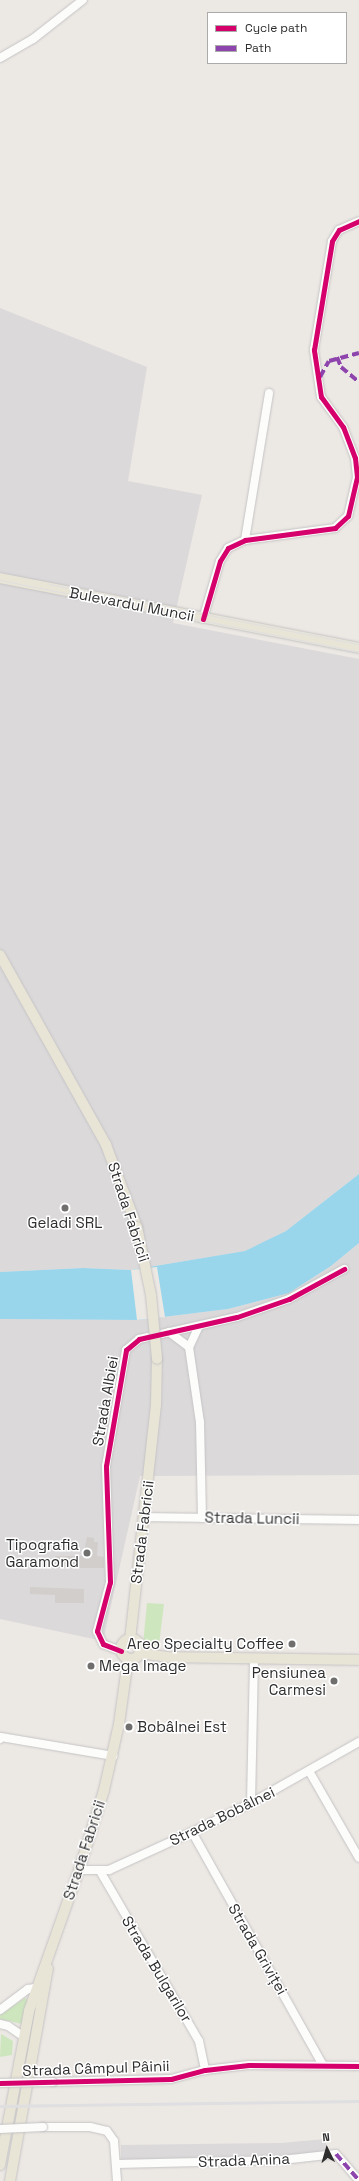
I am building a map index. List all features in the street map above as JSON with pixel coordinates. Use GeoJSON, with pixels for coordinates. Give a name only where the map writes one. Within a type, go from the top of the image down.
{"type":"FeatureCollection","features":[{"type":"Feature","properties":{"kind":"main road","name":"Bulevardul Muncii"},"geometry":{"type":"LineString","coordinates":[[0,578],[203,619],[359,648]]}},
{"type":"Feature","properties":{"kind":"main road","name":"Strada Fabricii"},"geometry":{"type":"LineString","coordinates":[[0,955],[95,1124],[125,1190],[146,1263],[151,1295],[157,1359],[156,1397],[130,1640]]}},
{"type":"Feature","properties":{"kind":"main road"},"geometry":{"type":"LineString","coordinates":[[130,1640],[138,1643],[140,1653],[133,1659],[124,1655],[123,1643],[130,1640]]}},
{"type":"Feature","properties":{"kind":"main road"},"geometry":{"type":"LineString","coordinates":[[140,1653],[155,1657],[359,1660]]}},
{"type":"Feature","properties":{"kind":"main road","name":"Strada Fabricii"},"geometry":{"type":"LineString","coordinates":[[0,2165],[23,2036],[35,1988],[52,1946],[79,1870],[113,1756],[124,1655]]}},
{"type":"Feature","properties":{"kind":"main road","name":"Strada Fabricii"},"geometry":{"type":"LineString","coordinates":[[10,2181],[52,1946]]}},
{"type":"Feature","properties":{"kind":"street"},"geometry":{"type":"LineString","coordinates":[[0,58],[33,40],[83,0]]}},
{"type":"Feature","properties":{"kind":"street"},"geometry":{"type":"LineString","coordinates":[[203,619],[224,554],[228,548],[245,540],[328,530],[341,525],[348,516],[357,477],[354,458],[343,428],[321,397],[314,340],[332,241],[339,230],[359,221]]}},
{"type":"Feature","properties":{"kind":"street"},"geometry":{"type":"LineString","coordinates":[[245,540],[269,394]]}},
{"type":"Feature","properties":{"kind":"street","name":"Strada Albiei"},"geometry":{"type":"LineString","coordinates":[[124,1655],[102,1644],[97,1631],[110,1582],[106,1466],[109,1441],[126,1350],[134,1341],[199,1326],[289,1299],[344,1269]]}},
{"type":"Feature","properties":{"kind":"street"},"geometry":{"type":"LineString","coordinates":[[199,1326],[189,1347],[201,1434],[202,1518]]}},
{"type":"Feature","properties":{"kind":"street"},"geometry":{"type":"LineString","coordinates":[[169,1332],[189,1347]]}},
{"type":"Feature","properties":{"kind":"street","name":"Strada Luncii"},"geometry":{"type":"LineString","coordinates":[[144,1517],[359,1520]]}},
{"type":"Feature","properties":{"kind":"street"},"geometry":{"type":"LineString","coordinates":[[251,1803],[254,1659]]}},
{"type":"Feature","properties":{"kind":"street"},"geometry":{"type":"LineString","coordinates":[[0,1738],[113,1756]]}},
{"type":"Feature","properties":{"kind":"street","name":"Strada Bobâlnei"},"geometry":{"type":"LineString","coordinates":[[79,1870],[100,1871],[192,1832],[251,1803],[359,1742]]}},
{"type":"Feature","properties":{"kind":"street"},"geometry":{"type":"LineString","coordinates":[[309,1771],[359,1858]]}},
{"type":"Feature","properties":{"kind":"street","name":"Strada Griviței"},"geometry":{"type":"LineString","coordinates":[[192,1832],[323,2065]]}},
{"type":"Feature","properties":{"kind":"street","name":"Strada Bulgarilor"},"geometry":{"type":"LineString","coordinates":[[100,1871],[196,2036],[205,2070]]}},
{"type":"Feature","properties":{"kind":"street"},"geometry":{"type":"LineString","coordinates":[[0,2010],[28,1989],[35,1988],[43,1996]]}},
{"type":"Feature","properties":{"kind":"street"},"geometry":{"type":"LineString","coordinates":[[0,2024],[8,2026],[23,2036]]}},
{"type":"Feature","properties":{"kind":"street","name":"Strada Câmpul Pâinii"},"geometry":{"type":"LineString","coordinates":[[0,2083],[171,2079],[205,2070],[248,2065],[359,2066]]}},
{"type":"Feature","properties":{"kind":"street"},"geometry":{"type":"LineString","coordinates":[[0,2129],[90,2127],[107,2131],[114,2141],[117,2164],[117,2181]]}},
{"type":"Feature","properties":{"kind":"street","name":"Strada Anina"},"geometry":{"type":"LineString","coordinates":[[117,2164],[282,2160],[336,2154],[359,2180]]}},
{"type":"Feature","properties":{"kind":"shaded area"},"geometry":{"type":"Polygon","coordinates":[[[0,308],[147,367],[128,481],[202,495],[173,623],[359,659],[359,1174],[286,1231],[246,1251],[131,1270],[83,1268],[0,1272],[0,308]]]}},
{"type":"Feature","properties":{"kind":"shaded area"},"geometry":{"type":"Polygon","coordinates":[[[359,1243],[359,1475],[140,1476],[103,1641],[0,1619],[0,1319],[139,1320],[228,1309],[289,1293],[331,1266],[359,1243]]]}},
{"type":"Feature","properties":{"kind":"shaded area"},"geometry":{"type":"Polygon","coordinates":[[[325,2139],[329,2153],[121,2160],[121,2145],[281,2143],[325,2139]]]}},
{"type":"Feature","properties":{"kind":"green space"},"geometry":{"type":"Polygon","coordinates":[[[147,1603],[164,1604],[159,1645],[143,1644],[147,1603]]]}},
{"type":"Feature","properties":{"kind":"green space"},"geometry":{"type":"Polygon","coordinates":[[[25,1998],[28,2000],[22,2024],[0,2019],[0,2015],[25,1998]]]}},
{"type":"Feature","properties":{"kind":"green space"},"geometry":{"type":"Polygon","coordinates":[[[1,2034],[13,2041],[12,2055],[0,2057],[1,2034]]]}},
{"type":"Feature","properties":{"kind":"water"},"geometry":{"type":"Polygon","coordinates":[[[359,1174],[359,1243],[331,1266],[289,1293],[228,1309],[139,1320],[0,1319],[0,1272],[83,1268],[131,1270],[245,1251],[286,1231],[359,1174]]]}},
{"type":"Feature","properties":{"kind":"pier"},"geometry":{"type":"Polygon","coordinates":[[[157,1267],[165,1317],[137,1320],[131,1270],[157,1267]]]}},
{"type":"Feature","properties":{"kind":"building","name":"Tipografia Garamond"},"geometry":{"type":"Polygon","coordinates":[[[87,1537],[94,1538],[94,1542],[98,1542],[97,1556],[104,1557],[104,1568],[55,1568],[55,1556],[83,1556],[87,1537]]]}},
{"type":"Feature","properties":{"kind":"building"},"geometry":{"type":"Polygon","coordinates":[[[30,1587],[84,1589],[84,1603],[55,1603],[55,1595],[30,1594],[30,1587]]]}},
{"type":"Feature","properties":{"kind":"tram line"},"geometry":{"type":"LineString","coordinates":[[0,580],[359,652]]}},
{"type":"Feature","properties":{"kind":"tram line"},"geometry":{"type":"LineString","coordinates":[[49,584],[359,644]]}},
{"type":"Feature","properties":{"kind":"railway"},"geometry":{"type":"LineString","coordinates":[[0,2106],[359,2101]]}},
{"type":"Feature","properties":{"kind":"marked path"},"geometry":{"type":"LineString","coordinates":[[320,377],[329,361],[359,353]]}},
{"type":"Feature","properties":{"kind":"marked path"},"geometry":{"type":"LineString","coordinates":[[337,357],[341,367],[359,382]]}},
{"type":"Feature","properties":{"kind":"marked path"},"geometry":{"type":"LineString","coordinates":[[336,2154],[359,2180]]}},
{"type":"Feature","properties":{"kind":"cycle path"},"geometry":{"type":"LineString","coordinates":[[203,619],[220,561],[228,548],[245,540],[335,528],[348,516],[357,477],[355,458],[343,427],[321,397],[314,350],[332,241],[339,230],[359,221]]}},
{"type":"Feature","properties":{"kind":"cycle path"},"geometry":{"type":"LineString","coordinates":[[121,1651],[103,1644],[97,1631],[110,1582],[106,1466],[126,1350],[139,1339],[237,1317],[289,1299],[344,1269]]}},
{"type":"Feature","properties":{"kind":"cycle path"},"geometry":{"type":"LineString","coordinates":[[0,2083],[171,2079],[205,2070],[249,2065],[359,2066]]}},
{"type":"Feature","properties":{"kind":"place","name":"Geladi SRL"},"geometry":{"type":"Point","coordinates":[65,1208]}},
{"type":"Feature","properties":{"kind":"place","name":"Tipografia Garamond"},"geometry":{"type":"Point","coordinates":[87,1553]}},
{"type":"Feature","properties":{"kind":"place","name":"Areo Specialty Coffee"},"geometry":{"type":"Point","coordinates":[292,1644]}},
{"type":"Feature","properties":{"kind":"place","name":"Mega Image"},"geometry":{"type":"Point","coordinates":[91,1666]}},
{"type":"Feature","properties":{"kind":"place","name":"Pensiunea Carmesi"},"geometry":{"type":"Point","coordinates":[334,1681]}},
{"type":"Feature","properties":{"kind":"place","name":"Bobâlnei Est"},"geometry":{"type":"Point","coordinates":[129,1727]}}]}
